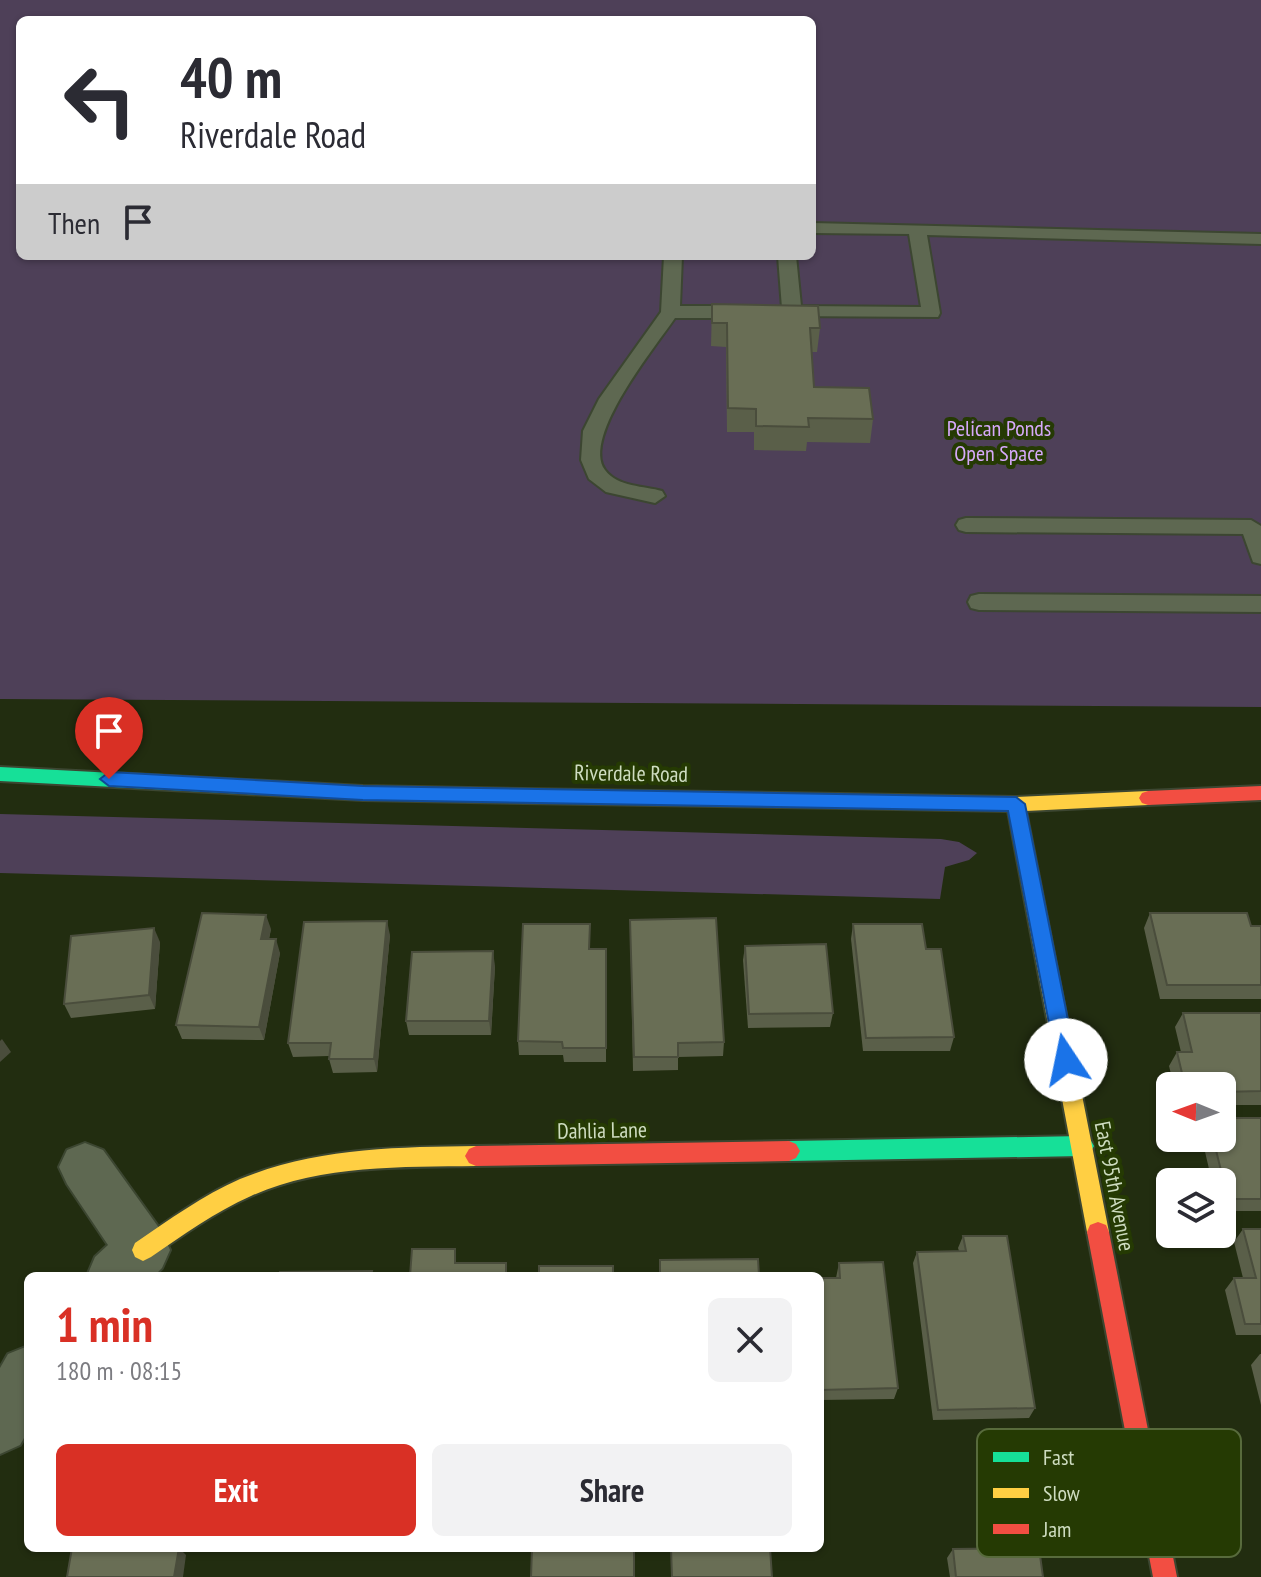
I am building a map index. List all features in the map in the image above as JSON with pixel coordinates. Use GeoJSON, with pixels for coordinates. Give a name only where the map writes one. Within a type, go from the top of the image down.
{"type":"FeatureCollection","features":[{"type":"Feature","properties":{"kind":"street","name":"Riverdale Road"},"geometry":{"type":"LineString","coordinates":[[0,774],[363,793],[1016,804],[1261,793]]}},
{"type":"Feature","properties":{"kind":"street","name":"East 95th Avenue"},"geometry":{"type":"LineString","coordinates":[[1016,804],[1137,1429]]}},
{"type":"Feature","properties":{"kind":"street","name":"Dahlia Lane"},"geometry":{"type":"LineString","coordinates":[[128,1263],[202,1210],[261,1181],[326,1164],[396,1157],[1083,1146]]}},
{"type":"Feature","properties":{"kind":"street"},"geometry":{"type":"LineString","coordinates":[[85,1167],[128,1263]]}},
{"type":"Feature","properties":{"kind":"street"},"geometry":{"type":"LineString","coordinates":[[0,1425],[24,1381]]}},
{"type":"Feature","properties":{"kind":"street","name":"East 95th Avenue"},"geometry":{"type":"LineString","coordinates":[[1161,1557],[1165,1577]]}},
{"type":"Feature","properties":{"kind":"lane"},"geometry":{"type":"LineString","coordinates":[[816,228],[1261,239]]}},
{"type":"Feature","properties":{"kind":"lane"},"geometry":{"type":"LineString","coordinates":[[670,312],[931,313],[917,229]]}},
{"type":"Feature","properties":{"kind":"lane"},"geometry":{"type":"LineString","coordinates":[[655,496],[613,487],[596,474],[591,460],[593,431],[609,399],[670,312],[673,260]]}},
{"type":"Feature","properties":{"kind":"lane"},"geometry":{"type":"LineString","coordinates":[[787,260],[792,312]]}},
{"type":"Feature","properties":{"kind":"lane"},"geometry":{"type":"LineString","coordinates":[[966,525],[1256,527],[1261,557]]}},
{"type":"Feature","properties":{"kind":"lane"},"geometry":{"type":"LineString","coordinates":[[979,602],[1261,604]]}},
{"type":"Feature","properties":{"kind":"green space","name":"Pelican Ponds Open Space"},"geometry":{"type":"Polygon","coordinates":[[[0,0],[1261,0],[1261,707],[0,699],[0,0]]]}},
{"type":"Feature","properties":{"kind":"green space"},"geometry":{"type":"Polygon","coordinates":[[[0,814],[941,839],[959,842],[977,853],[969,860],[945,867],[940,899],[0,873],[0,814]]]}},
{"type":"Feature","properties":{"kind":"building"},"geometry":{"type":"Polygon","coordinates":[[[712,304],[818,306],[820,328],[810,328],[814,387],[869,388],[873,419],[808,418],[809,427],[756,426],[756,409],[728,408],[727,323],[712,323],[712,304]]]}},
{"type":"Feature","properties":{"kind":"building"},"geometry":{"type":"Polygon","coordinates":[[[202,913],[266,915],[261,939],[276,939],[259,1027],[176,1025],[202,913]]]}},
{"type":"Feature","properties":{"kind":"building"},"geometry":{"type":"Polygon","coordinates":[[[1150,913],[1247,913],[1251,926],[1261,926],[1261,985],[1167,985],[1150,913]]]}},
{"type":"Feature","properties":{"kind":"building"},"geometry":{"type":"Polygon","coordinates":[[[716,918],[724,1042],[678,1043],[678,1057],[634,1057],[630,920],[716,918]]]}},
{"type":"Feature","properties":{"kind":"building"},"geometry":{"type":"Polygon","coordinates":[[[387,921],[374,1059],[329,1059],[331,1043],[288,1043],[304,922],[387,921]]]}},
{"type":"Feature","properties":{"kind":"building"},"geometry":{"type":"Polygon","coordinates":[[[523,924],[590,924],[589,949],[606,949],[606,1048],[563,1048],[562,1042],[518,1041],[523,924]]]}},
{"type":"Feature","properties":{"kind":"building"},"geometry":{"type":"Polygon","coordinates":[[[853,924],[922,924],[926,949],[941,949],[954,1037],[866,1038],[853,924]]]}},
{"type":"Feature","properties":{"kind":"building"},"geometry":{"type":"Polygon","coordinates":[[[154,928],[149,995],[64,1004],[71,936],[154,928]]]}},
{"type":"Feature","properties":{"kind":"building"},"geometry":{"type":"Polygon","coordinates":[[[826,944],[833,1013],[749,1014],[745,946],[826,944]]]}},
{"type":"Feature","properties":{"kind":"building"},"geometry":{"type":"Polygon","coordinates":[[[493,951],[489,1021],[406,1021],[412,952],[493,951]]]}},
{"type":"Feature","properties":{"kind":"building"},"geometry":{"type":"Polygon","coordinates":[[[1183,1013],[1261,1013],[1261,1091],[1236,1092],[1236,1072],[1182,1072],[1177,1052],[1192,1052],[1183,1013]]]}},
{"type":"Feature","properties":{"kind":"building"},"geometry":{"type":"Polygon","coordinates":[[[1236,1118],[1261,1118],[1261,1199],[1236,1199],[1236,1168],[1220,1168],[1216,1152],[1236,1152],[1236,1118]]]}},
{"type":"Feature","properties":{"kind":"building"},"geometry":{"type":"Polygon","coordinates":[[[1243,1229],[1261,1229],[1261,1324],[1245,1324],[1234,1278],[1256,1278],[1243,1229]]]}},
{"type":"Feature","properties":{"kind":"building"},"geometry":{"type":"Polygon","coordinates":[[[963,1236],[1007,1236],[1035,1408],[938,1410],[917,1252],[966,1251],[963,1236]]]}},
{"type":"Feature","properties":{"kind":"building"},"geometry":{"type":"Polygon","coordinates":[[[412,1249],[455,1249],[455,1263],[506,1263],[506,1272],[410,1272],[412,1249]]]}},
{"type":"Feature","properties":{"kind":"building"},"geometry":{"type":"Polygon","coordinates":[[[758,1259],[759,1272],[660,1272],[660,1260],[758,1259]]]}},
{"type":"Feature","properties":{"kind":"building"},"geometry":{"type":"Polygon","coordinates":[[[883,1262],[898,1388],[824,1390],[824,1278],[840,1278],[839,1263],[883,1262]]]}},
{"type":"Feature","properties":{"kind":"building"},"geometry":{"type":"Polygon","coordinates":[[[539,1266],[613,1266],[613,1272],[539,1272],[539,1266]]]}},
{"type":"Feature","properties":{"kind":"building"},"geometry":{"type":"Polygon","coordinates":[[[372,1271],[372,1272],[280,1272],[372,1271]]]}},
{"type":"Feature","properties":{"kind":"building"},"geometry":{"type":"Polygon","coordinates":[[[953,1549],[977,1549],[977,1557],[1040,1557],[1043,1577],[956,1577],[953,1549]]]}},
{"type":"Feature","properties":{"kind":"building"},"geometry":{"type":"Polygon","coordinates":[[[71,1552],[178,1552],[174,1577],[67,1577],[71,1552]]]}},
{"type":"Feature","properties":{"kind":"building"},"geometry":{"type":"Polygon","coordinates":[[[532,1552],[634,1552],[634,1577],[531,1577],[532,1552]]]}},
{"type":"Feature","properties":{"kind":"building"},"geometry":{"type":"Polygon","coordinates":[[[671,1552],[770,1552],[772,1577],[672,1577],[671,1552]]]}},
{"type":"Feature","properties":{"kind":"traffic: fast"},"geometry":{"type":"LineString","coordinates":[[0,774],[363,793],[469,795]]}},
{"type":"Feature","properties":{"kind":"traffic: fast"},"geometry":{"type":"LineString","coordinates":[[789,1151],[1083,1146]]}},
{"type":"Feature","properties":{"kind":"traffic: slow"},"geometry":{"type":"LineString","coordinates":[[841,801],[1016,804],[1148,798]]}},
{"type":"Feature","properties":{"kind":"traffic: slow"},"geometry":{"type":"LineString","coordinates":[[1016,804],[1098,1232]]}},
{"type":"Feature","properties":{"kind":"traffic: slow"},"geometry":{"type":"LineString","coordinates":[[143,1250],[220,1200],[247,1187],[302,1169],[360,1160],[476,1156]]}},
{"type":"Feature","properties":{"kind":"traffic: jam"},"geometry":{"type":"LineString","coordinates":[[1148,798],[1261,793]]}},
{"type":"Feature","properties":{"kind":"traffic: jam"},"geometry":{"type":"LineString","coordinates":[[469,795],[841,801]]}},
{"type":"Feature","properties":{"kind":"traffic: jam"},"geometry":{"type":"LineString","coordinates":[[476,1156],[789,1151]]}},
{"type":"Feature","properties":{"kind":"traffic: jam"},"geometry":{"type":"LineString","coordinates":[[1098,1232],[1136,1429]]}},
{"type":"Feature","properties":{"kind":"traffic: jam"},"geometry":{"type":"LineString","coordinates":[[1161,1557],[1165,1577]]}},
{"type":"Feature","properties":{"kind":"route"},"geometry":{"type":"LineString","coordinates":[[109,779],[363,793],[1016,804],[1066,1060]]}}]}
